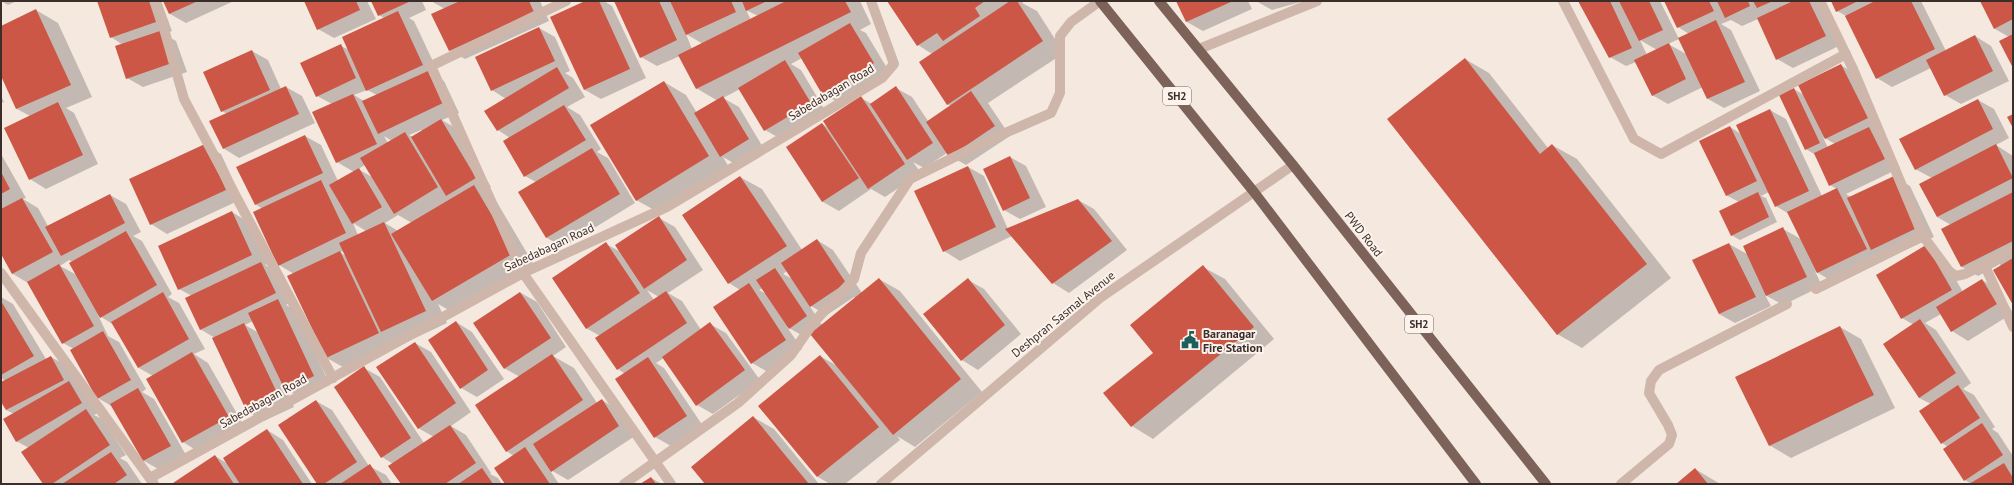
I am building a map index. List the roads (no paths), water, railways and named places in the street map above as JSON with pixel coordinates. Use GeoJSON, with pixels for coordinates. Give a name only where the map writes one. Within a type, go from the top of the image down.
{"type":"FeatureCollection","features":[{"type":"Feature","properties":{"kind":"main road","name":"SH2"},"geometry":{"type":"LineString","coordinates":[[1100,1],[1254,192],[1476,484]]}},
{"type":"Feature","properties":{"kind":"main road","name":"PWD Road"},"geometry":{"type":"LineString","coordinates":[[1159,1],[1293,165],[1546,484]]}},
{"type":"Feature","properties":{"kind":"street"},"geometry":{"type":"LineString","coordinates":[[156,1],[184,99],[333,378]]}},
{"type":"Feature","properties":{"kind":"street"},"geometry":{"type":"LineString","coordinates":[[566,1],[431,66],[523,273],[671,484]]}},
{"type":"Feature","properties":{"kind":"street","name":"Sabedabagan Road"},"geometry":{"type":"LineString","coordinates":[[152,481],[333,378],[523,273],[667,207],[882,78],[894,64],[871,1]]}},
{"type":"Feature","properties":{"kind":"street"},"geometry":{"type":"LineString","coordinates":[[624,484],[738,403],[791,355],[814,322],[854,279],[861,253],[910,179],[990,140],[1051,113],[1060,93],[1060,36],[1071,22],[1100,1]]}},
{"type":"Feature","properties":{"kind":"street"},"geometry":{"type":"LineString","coordinates":[[1198,49],[1316,1]]}},
{"type":"Feature","properties":{"kind":"street"},"geometry":{"type":"LineString","coordinates":[[1562,1],[1634,139],[1661,154],[1846,54]]}},
{"type":"Feature","properties":{"kind":"street"},"geometry":{"type":"LineString","coordinates":[[1820,1],[1846,54],[1923,236],[1949,271],[1956,276],[1965,274],[2013,250]]}},
{"type":"Feature","properties":{"kind":"street","name":"Deshpran Sasmal Avenue"},"geometry":{"type":"LineString","coordinates":[[881,484],[1100,298],[1293,165]]}},
{"type":"Feature","properties":{"kind":"street"},"geometry":{"type":"LineString","coordinates":[[1816,289],[1923,236]]}},
{"type":"Feature","properties":{"kind":"street"},"geometry":{"type":"LineString","coordinates":[[1984,264],[2013,327]]}},
{"type":"Feature","properties":{"kind":"street"},"geometry":{"type":"LineString","coordinates":[[1,273],[152,481]]}},
{"type":"Feature","properties":{"kind":"street"},"geometry":{"type":"LineString","coordinates":[[1621,484],[1669,444],[1672,435],[1668,425],[1649,393],[1651,381],[1659,370],[1787,304]]}},
{"type":"Feature","properties":{"kind":"place","name":"Baranagar Fire Station"},"geometry":{"type":"Point","coordinates":[1190,340]}}]}
